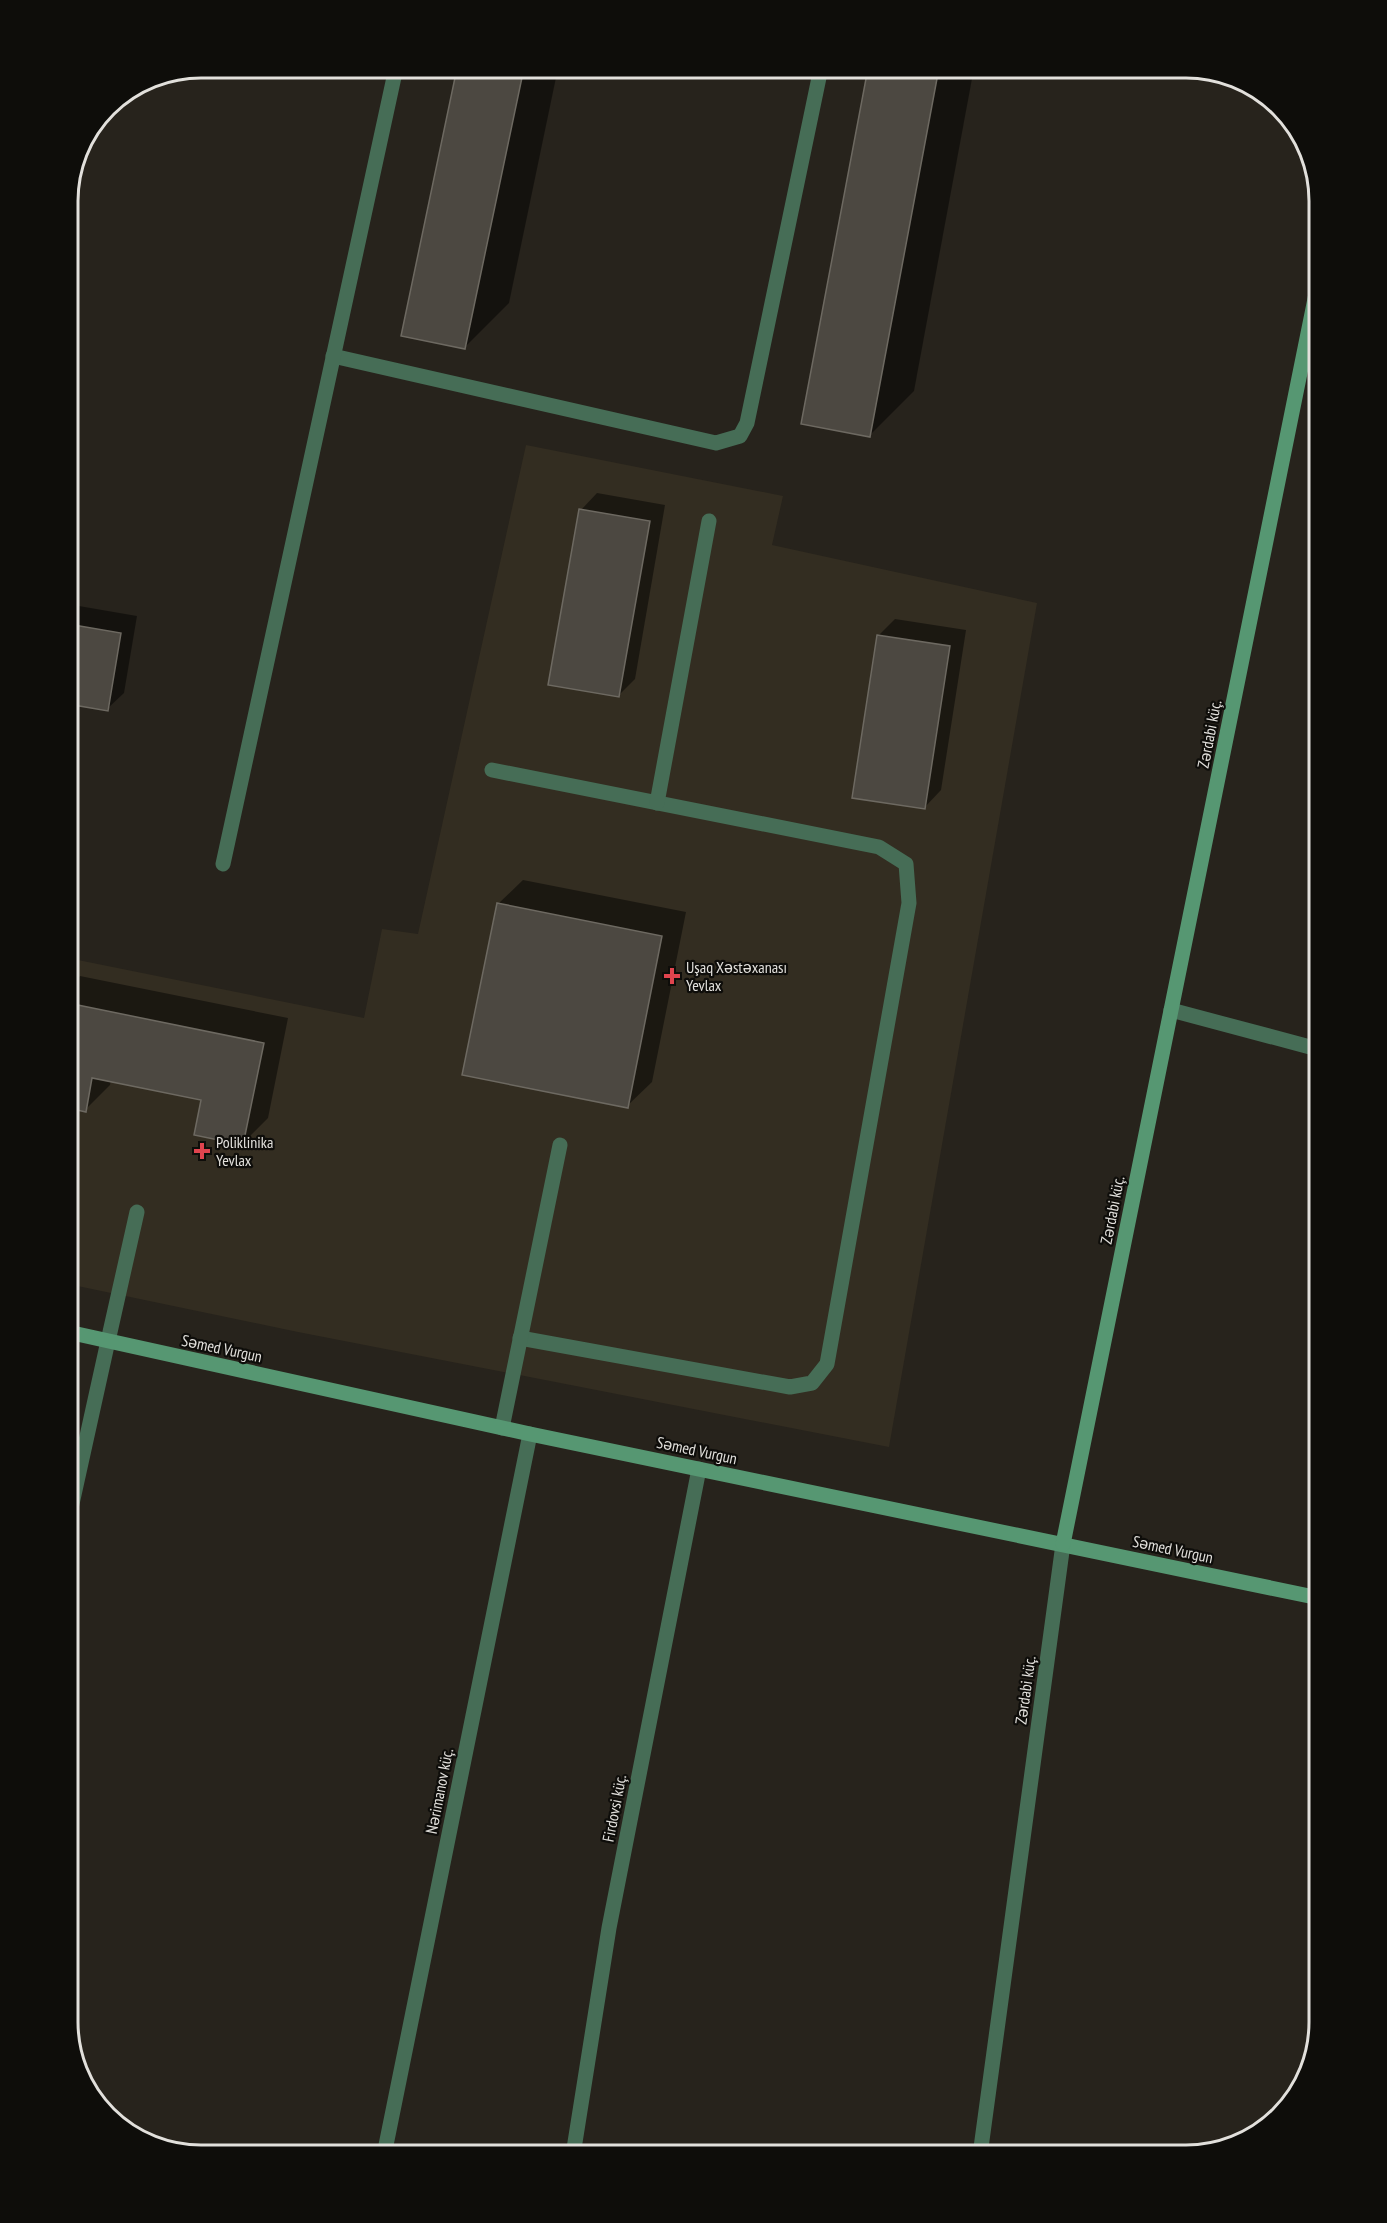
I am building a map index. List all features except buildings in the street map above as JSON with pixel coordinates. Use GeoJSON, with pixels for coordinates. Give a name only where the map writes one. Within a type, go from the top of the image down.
{"type":"FeatureCollection","features":[{"type":"Feature","properties":{"kind":"street"},"geometry":{"type":"LineString","coordinates":[[223,864],[394,78]]}},
{"type":"Feature","properties":{"kind":"street"},"geometry":{"type":"LineString","coordinates":[[333,356],[716,443],[740,436],[747,423],[819,78]]}},
{"type":"Feature","properties":{"kind":"street","name":"Zərdabi küç."},"geometry":{"type":"LineString","coordinates":[[981,2145],[1063,1544],[1309,333]]}},
{"type":"Feature","properties":{"kind":"street"},"geometry":{"type":"LineString","coordinates":[[657,803],[710,521]]}},
{"type":"Feature","properties":{"kind":"street"},"geometry":{"type":"LineString","coordinates":[[492,770],[879,847],[906,864],[909,903],[827,1364],[812,1383],[790,1387],[520,1338]]}},
{"type":"Feature","properties":{"kind":"street"},"geometry":{"type":"LineString","coordinates":[[1171,1011],[1309,1047]]}},
{"type":"Feature","properties":{"kind":"street"},"geometry":{"type":"LineString","coordinates":[[502,1428],[560,1145]]}},
{"type":"Feature","properties":{"kind":"street"},"geometry":{"type":"LineString","coordinates":[[78,1477],[137,1212]]}},
{"type":"Feature","properties":{"kind":"street","name":"Səmed Vurgun"},"geometry":{"type":"LineString","coordinates":[[78,1334],[530,1434],[1309,1596]]}},
{"type":"Feature","properties":{"kind":"street","name":"Nərimanov küç."},"geometry":{"type":"LineString","coordinates":[[386,2145],[530,1434]]}},
{"type":"Feature","properties":{"kind":"street","name":"Firdovsi küç."},"geometry":{"type":"LineString","coordinates":[[575,2145],[609,1928],[699,1469]]}},
{"type":"Feature","properties":{"kind":"shaded area","name":"Uşaq Xəstəxanası Yevlax"},"geometry":{"type":"Polygon","coordinates":[[[526,445],[783,496],[772,545],[1037,603],[889,1447],[298,1332],[78,1286],[78,960],[364,1018],[382,929],[418,934],[526,445]]]}},
{"type":"Feature","properties":{"kind":"place","name":"Uşaq Xəstəxanası Yevlax"},"geometry":{"type":"Point","coordinates":[672,976]}},
{"type":"Feature","properties":{"kind":"place","name":"Poliklinika Yevlax"},"geometry":{"type":"Point","coordinates":[202,1151]}}]}
